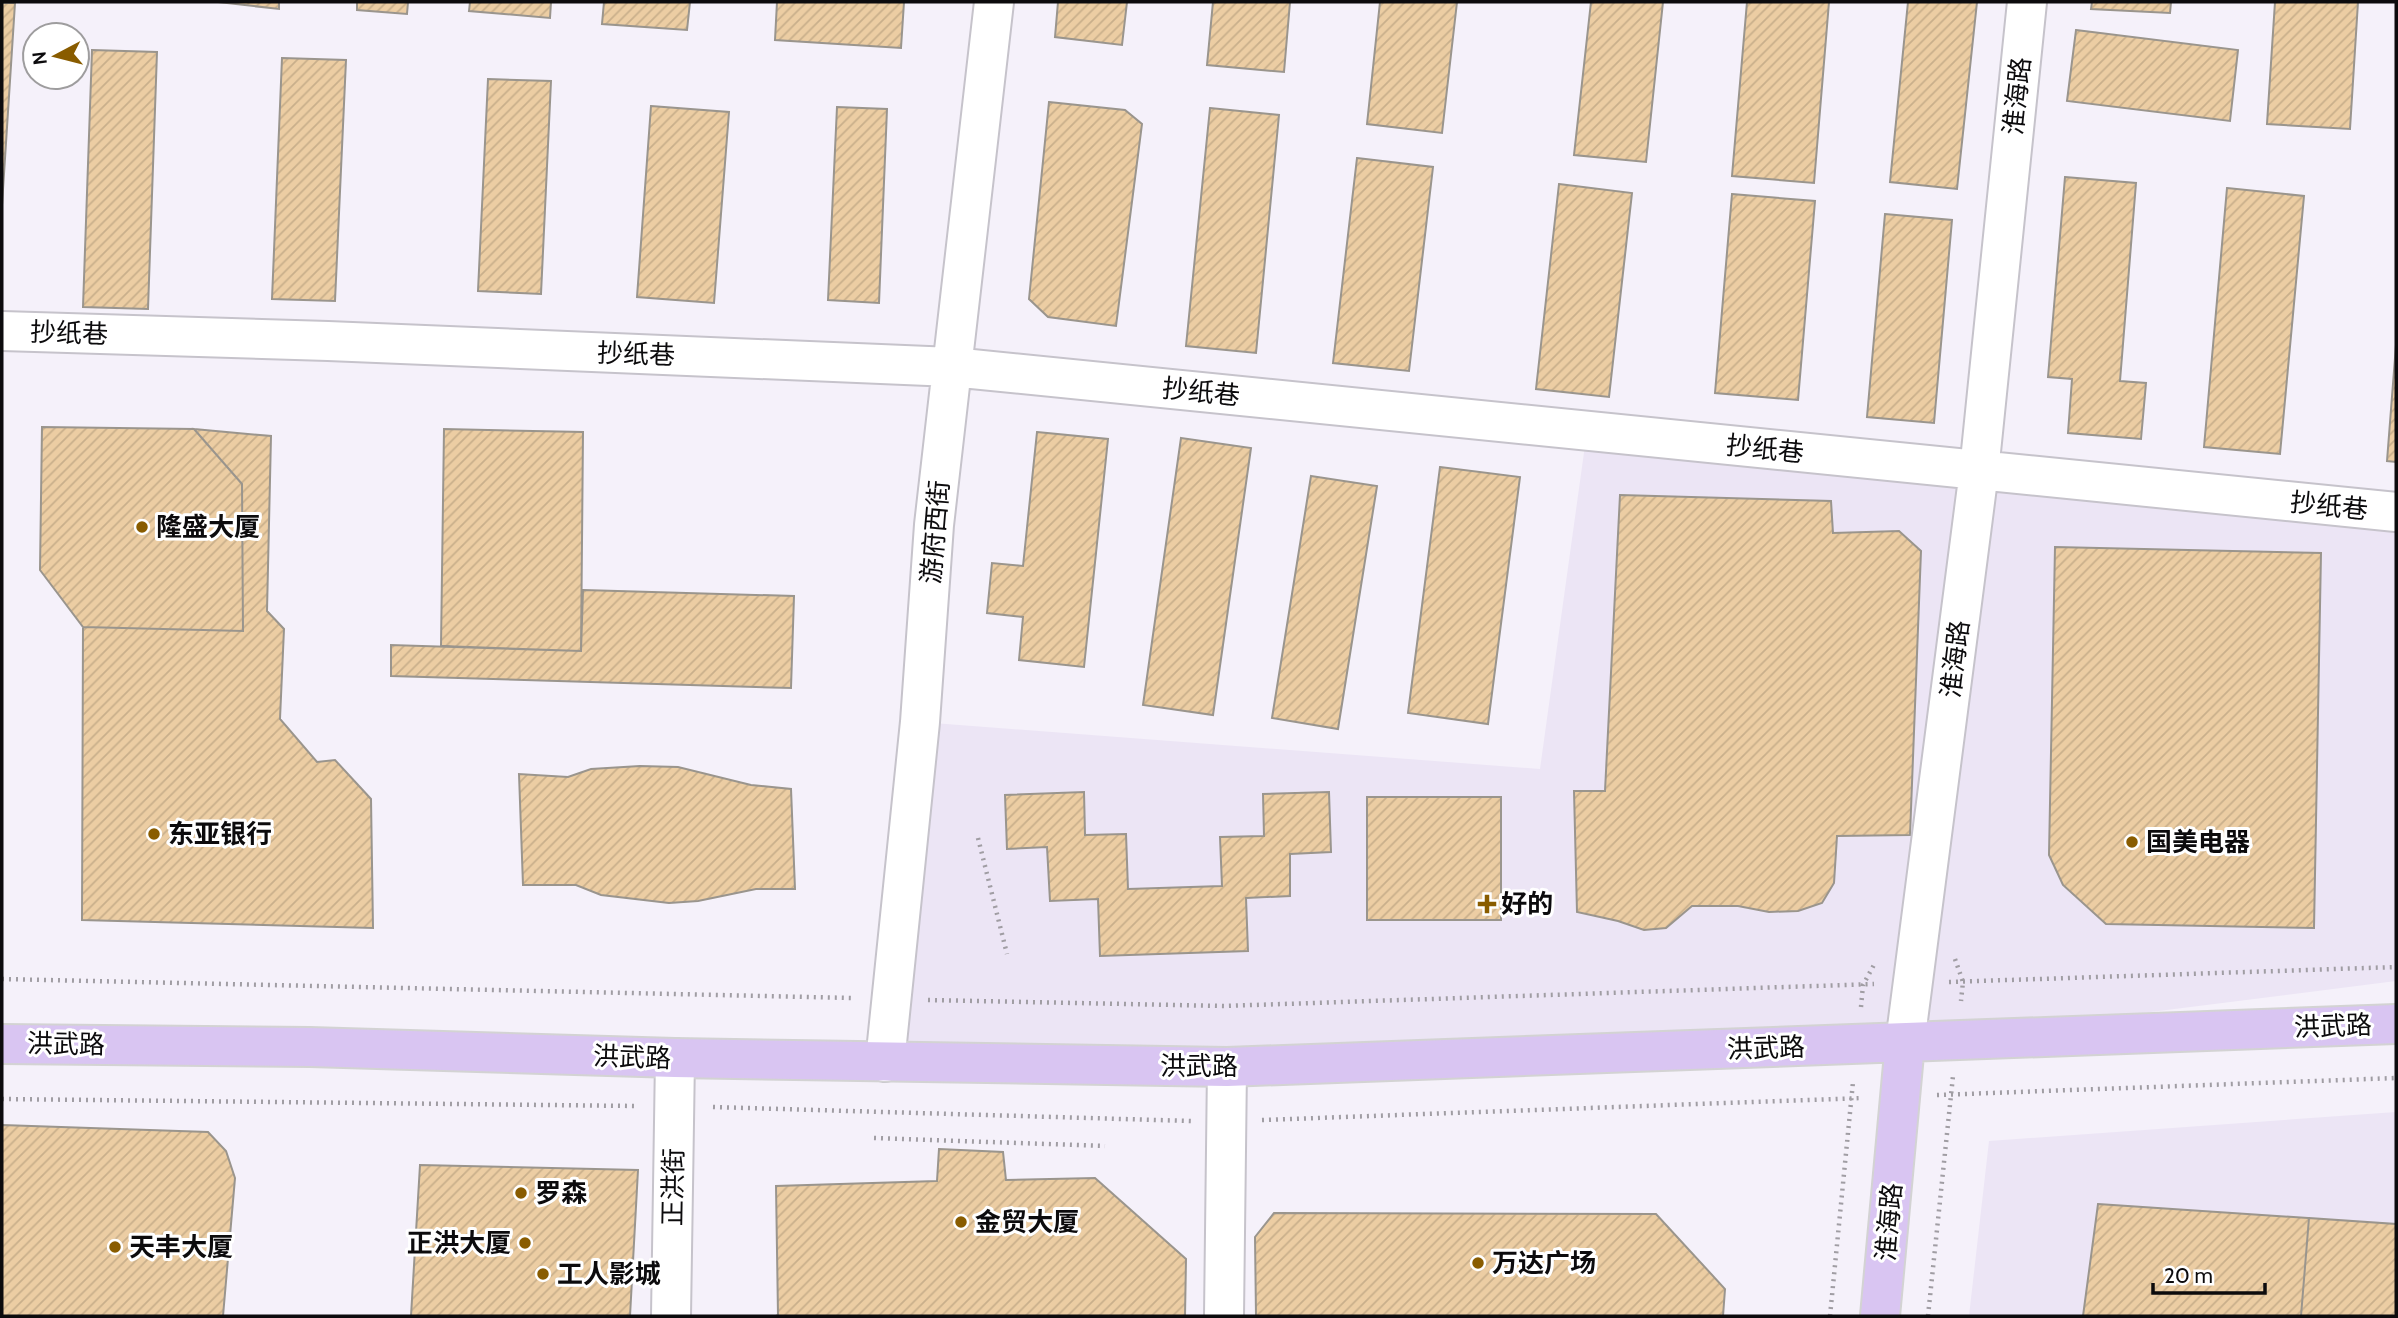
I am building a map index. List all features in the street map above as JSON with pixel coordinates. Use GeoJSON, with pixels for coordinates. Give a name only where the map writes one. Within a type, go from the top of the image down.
{"type":"FeatureCollection","features":[{"type":"Feature","properties":{"kind":"main road","name":"洪武路"},"geometry":{"type":"LineString","coordinates":[[2,1044],[310,1047],[675,1058],[1227,1067],[2396,1024]]}},
{"type":"Feature","properties":{"kind":"main road","name":"淮海路"},"geometry":{"type":"LineString","coordinates":[[1881,1316],[1905,1043]]}},
{"type":"Feature","properties":{"kind":"street","name":"游府西街"},"geometry":{"type":"LineString","coordinates":[[885,1062],[920,722],[934,525],[994,2]]}},
{"type":"Feature","properties":{"kind":"street","name":"淮海路"},"geometry":{"type":"LineString","coordinates":[[1905,1043],[1979,471],[2027,2]]}},
{"type":"Feature","properties":{"kind":"street","name":"抄纸巷"},"geometry":{"type":"LineString","coordinates":[[2,331],[328,341],[952,367],[2396,513]]}},
{"type":"Feature","properties":{"kind":"street","name":"正洪街"},"geometry":{"type":"LineString","coordinates":[[671,1316],[675,1058]]}},
{"type":"Feature","properties":{"kind":"street"},"geometry":{"type":"LineString","coordinates":[[1224,1316],[1227,1067]]}},
{"type":"Feature","properties":{"kind":"path"},"geometry":{"type":"LineString","coordinates":[[978,838],[1007,954]]}},
{"type":"Feature","properties":{"kind":"path"},"geometry":{"type":"LineString","coordinates":[[1955,957],[1963,982],[1960,1007]]}},
{"type":"Feature","properties":{"kind":"path"},"geometry":{"type":"LineString","coordinates":[[1938,982],[2396,967]]}},
{"type":"Feature","properties":{"kind":"path"},"geometry":{"type":"LineString","coordinates":[[2,979],[1224,1006],[1875,984]]}},
{"type":"Feature","properties":{"kind":"path"},"geometry":{"type":"LineString","coordinates":[[1928,1316],[1954,1069]]}},
{"type":"Feature","properties":{"kind":"path"},"geometry":{"type":"LineString","coordinates":[[874,1138],[1105,1146]]}},
{"type":"Feature","properties":{"kind":"shaded area"},"geometry":{"type":"Polygon","coordinates":[[[1587,431],[2396,512],[2396,981],[1905,1043],[885,1062],[920,722],[1540,769],[1587,431]]]}},
{"type":"Feature","properties":{"kind":"shaded area"},"geometry":{"type":"Polygon","coordinates":[[[2396,1112],[2396,1316],[1969,1316],[1989,1141],[2396,1112]]]}},
{"type":"Feature","properties":{"kind":"building"},"geometry":{"type":"Polygon","coordinates":[[[218,2],[279,2],[279,9],[218,2]]]}},
{"type":"Feature","properties":{"kind":"building"},"geometry":{"type":"Polygon","coordinates":[[[357,2],[408,2],[407,14],[357,10],[357,2]]]}},
{"type":"Feature","properties":{"kind":"building"},"geometry":{"type":"Polygon","coordinates":[[[470,2],[551,2],[550,18],[469,11],[470,2]]]}},
{"type":"Feature","properties":{"kind":"building"},"geometry":{"type":"Polygon","coordinates":[[[604,2],[690,2],[687,30],[602,24],[604,2]]]}},
{"type":"Feature","properties":{"kind":"building"},"geometry":{"type":"Polygon","coordinates":[[[777,2],[904,2],[901,48],[775,40],[777,2]]]}},
{"type":"Feature","properties":{"kind":"building"},"geometry":{"type":"Polygon","coordinates":[[[1058,2],[1127,2],[1122,45],[1055,37],[1058,2]]]}},
{"type":"Feature","properties":{"kind":"building"},"geometry":{"type":"Polygon","coordinates":[[[1213,2],[1290,2],[1284,72],[1207,65],[1213,2]]]}},
{"type":"Feature","properties":{"kind":"building"},"geometry":{"type":"Polygon","coordinates":[[[1380,2],[1457,2],[1442,133],[1367,124],[1380,2]]]}},
{"type":"Feature","properties":{"kind":"building"},"geometry":{"type":"Polygon","coordinates":[[[1591,2],[1663,2],[1646,162],[1574,155],[1591,2]]]}},
{"type":"Feature","properties":{"kind":"building"},"geometry":{"type":"Polygon","coordinates":[[[1747,2],[1829,2],[1814,183],[1732,176],[1747,2]]]}},
{"type":"Feature","properties":{"kind":"building"},"geometry":{"type":"Polygon","coordinates":[[[1908,2],[1977,2],[1957,189],[1890,182],[1908,2]]]}},
{"type":"Feature","properties":{"kind":"building"},"geometry":{"type":"Polygon","coordinates":[[[2092,2],[2171,2],[2170,13],[2091,9],[2092,2]]]}},
{"type":"Feature","properties":{"kind":"building"},"geometry":{"type":"Polygon","coordinates":[[[2275,2],[2358,2],[2350,129],[2267,124],[2275,2]]]}},
{"type":"Feature","properties":{"kind":"building"},"geometry":{"type":"Polygon","coordinates":[[[2,3],[15,3],[2,205],[2,3]]]}},
{"type":"Feature","properties":{"kind":"building"},"geometry":{"type":"Polygon","coordinates":[[[2076,30],[2238,50],[2230,121],[2067,101],[2076,30]]]}},
{"type":"Feature","properties":{"kind":"building"},"geometry":{"type":"Polygon","coordinates":[[[92,50],[157,52],[148,309],[83,307],[92,50]]]}},
{"type":"Feature","properties":{"kind":"building"},"geometry":{"type":"Polygon","coordinates":[[[282,58],[346,60],[335,301],[272,299],[282,58]]]}},
{"type":"Feature","properties":{"kind":"building"},"geometry":{"type":"Polygon","coordinates":[[[488,79],[551,81],[541,294],[478,291],[488,79]]]}},
{"type":"Feature","properties":{"kind":"building"},"geometry":{"type":"Polygon","coordinates":[[[1049,102],[1125,110],[1142,124],[1116,326],[1048,317],[1029,299],[1049,102]]]}},
{"type":"Feature","properties":{"kind":"building"},"geometry":{"type":"Polygon","coordinates":[[[651,106],[729,112],[714,303],[637,297],[651,106]]]}},
{"type":"Feature","properties":{"kind":"building"},"geometry":{"type":"Polygon","coordinates":[[[837,107],[887,109],[879,303],[828,300],[837,107]]]}},
{"type":"Feature","properties":{"kind":"building"},"geometry":{"type":"Polygon","coordinates":[[[1210,108],[1279,115],[1256,353],[1186,346],[1210,108]]]}},
{"type":"Feature","properties":{"kind":"building"},"geometry":{"type":"Polygon","coordinates":[[[1357,158],[1433,167],[1409,371],[1333,363],[1357,158]]]}},
{"type":"Feature","properties":{"kind":"building"},"geometry":{"type":"Polygon","coordinates":[[[2065,177],[2136,183],[2120,381],[2146,383],[2141,439],[2068,433],[2072,379],[2048,377],[2065,177]]]}},
{"type":"Feature","properties":{"kind":"building"},"geometry":{"type":"Polygon","coordinates":[[[1559,184],[1632,193],[1609,397],[1536,389],[1559,184]]]}},
{"type":"Feature","properties":{"kind":"building"},"geometry":{"type":"Polygon","coordinates":[[[2227,188],[2304,196],[2280,454],[2204,447],[2227,188]]]}},
{"type":"Feature","properties":{"kind":"building"},"geometry":{"type":"Polygon","coordinates":[[[1732,194],[1815,201],[1798,400],[1715,393],[1732,194]]]}},
{"type":"Feature","properties":{"kind":"building"},"geometry":{"type":"Polygon","coordinates":[[[1885,214],[1952,220],[1934,423],[1867,417],[1885,214]]]}},
{"type":"Feature","properties":{"kind":"building"},"geometry":{"type":"Polygon","coordinates":[[[2396,345],[2396,462],[2387,461],[2396,345]]]}},
{"type":"Feature","properties":{"kind":"building","name":"隆盛大厦"},"geometry":{"type":"Polygon","coordinates":[[[42,427],[194,429],[242,484],[243,631],[83,627],[40,570],[42,427]]]}},
{"type":"Feature","properties":{"kind":"building"},"geometry":{"type":"Polygon","coordinates":[[[194,429],[271,436],[267,611],[284,629],[280,719],[317,762],[335,760],[371,799],[373,928],[82,920],[83,627],[243,631],[242,484],[194,429]]]}},
{"type":"Feature","properties":{"kind":"building"},"geometry":{"type":"Polygon","coordinates":[[[444,429],[583,432],[581,651],[441,646],[444,429]]]}},
{"type":"Feature","properties":{"kind":"building"},"geometry":{"type":"Polygon","coordinates":[[[1037,432],[1108,439],[1084,667],[1019,660],[1023,617],[987,613],[992,563],[1023,566],[1037,432]]]}},
{"type":"Feature","properties":{"kind":"building"},"geometry":{"type":"Polygon","coordinates":[[[1181,438],[1251,448],[1213,715],[1143,705],[1181,438]]]}},
{"type":"Feature","properties":{"kind":"building"},"geometry":{"type":"Polygon","coordinates":[[[1440,467],[1520,477],[1488,724],[1408,713],[1440,467]]]}},
{"type":"Feature","properties":{"kind":"building"},"geometry":{"type":"Polygon","coordinates":[[[1311,476],[1377,486],[1338,729],[1272,718],[1311,476]]]}},
{"type":"Feature","properties":{"kind":"building"},"geometry":{"type":"Polygon","coordinates":[[[1620,495],[1831,501],[1833,533],[1899,531],[1921,551],[1910,835],[1837,836],[1834,883],[1822,903],[1798,911],[1769,912],[1738,906],[1692,906],[1666,928],[1644,930],[1577,912],[1574,791],[1605,791],[1620,495]]]}},
{"type":"Feature","properties":{"kind":"building"},"geometry":{"type":"Polygon","coordinates":[[[2055,547],[2321,553],[2314,928],[2106,924],[2063,885],[2049,855],[2055,547]]]}},
{"type":"Feature","properties":{"kind":"building"},"geometry":{"type":"Polygon","coordinates":[[[583,590],[794,596],[791,688],[391,676],[391,645],[581,651],[583,590]]]}},
{"type":"Feature","properties":{"kind":"building"},"geometry":{"type":"Polygon","coordinates":[[[678,767],[751,785],[791,789],[795,889],[756,889],[698,901],[669,903],[601,895],[576,885],[523,885],[519,774],[568,777],[591,769],[678,767]]]}},
{"type":"Feature","properties":{"kind":"building"},"geometry":{"type":"Polygon","coordinates":[[[1084,792],[1085,835],[1126,834],[1128,889],[1222,886],[1220,837],[1264,836],[1263,794],[1329,792],[1331,852],[1290,854],[1290,896],[1246,898],[1248,951],[1100,956],[1098,899],[1050,901],[1047,847],[1007,849],[1005,795],[1084,792]]]}},
{"type":"Feature","properties":{"kind":"building"},"geometry":{"type":"Polygon","coordinates":[[[1367,797],[1501,797],[1501,920],[1367,920],[1367,797]]]}},
{"type":"Feature","properties":{"kind":"building","name":"天丰大厦"},"geometry":{"type":"Polygon","coordinates":[[[2,1125],[208,1132],[226,1151],[235,1178],[223,1316],[2,1316],[2,1125]]]}},
{"type":"Feature","properties":{"kind":"building","name":"金贸大厦"},"geometry":{"type":"Polygon","coordinates":[[[939,1149],[1003,1152],[1006,1180],[1095,1178],[1186,1259],[1185,1316],[776,1316],[776,1186],[937,1181],[939,1149]]]}},
{"type":"Feature","properties":{"kind":"building","name":"正洪大厦"},"geometry":{"type":"Polygon","coordinates":[[[420,1165],[638,1170],[630,1316],[411,1316],[420,1165]]]}},
{"type":"Feature","properties":{"kind":"building"},"geometry":{"type":"Polygon","coordinates":[[[2098,1204],[2396,1224],[2396,1316],[2083,1316],[2098,1204]]]}},
{"type":"Feature","properties":{"kind":"building","name":"万达广场"},"geometry":{"type":"Polygon","coordinates":[[[1274,1213],[1656,1214],[1725,1289],[1723,1316],[1256,1316],[1255,1237],[1274,1213]]]}},
{"type":"Feature","properties":{"kind":"building"},"geometry":{"type":"Polygon","coordinates":[[[2309,1218],[2396,1224],[2396,1316],[2301,1316],[2309,1218]]]}},
{"type":"Feature","properties":{"kind":"place","name":"隆盛大厦"},"geometry":{"type":"Point","coordinates":[142,527]}},
{"type":"Feature","properties":{"kind":"place","name":"东亚银行"},"geometry":{"type":"Point","coordinates":[154,834]}},
{"type":"Feature","properties":{"kind":"place","name":"国美电器"},"geometry":{"type":"Point","coordinates":[2132,842]}},
{"type":"Feature","properties":{"kind":"place","name":"好的"},"geometry":{"type":"Point","coordinates":[1487,904]}},
{"type":"Feature","properties":{"kind":"place","name":"罗森"},"geometry":{"type":"Point","coordinates":[521,1193]}},
{"type":"Feature","properties":{"kind":"place","name":"金贸大厦"},"geometry":{"type":"Point","coordinates":[961,1222]}},
{"type":"Feature","properties":{"kind":"place","name":"正洪大厦"},"geometry":{"type":"Point","coordinates":[525,1243]}},
{"type":"Feature","properties":{"kind":"place","name":"天丰大厦"},"geometry":{"type":"Point","coordinates":[115,1247]}},
{"type":"Feature","properties":{"kind":"place","name":"万达广场"},"geometry":{"type":"Point","coordinates":[1478,1263]}},
{"type":"Feature","properties":{"kind":"place","name":"工人影城"},"geometry":{"type":"Point","coordinates":[543,1274]}}]}
